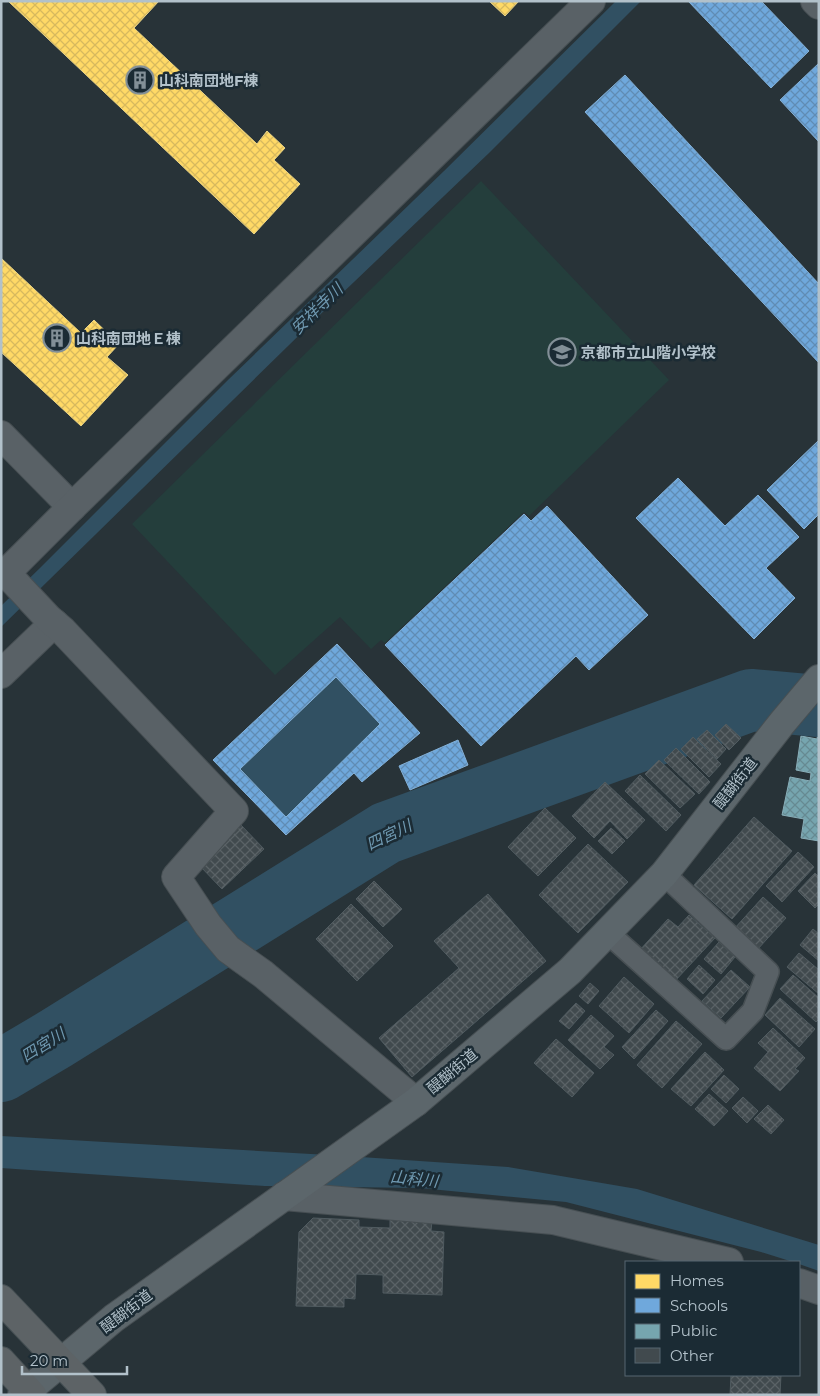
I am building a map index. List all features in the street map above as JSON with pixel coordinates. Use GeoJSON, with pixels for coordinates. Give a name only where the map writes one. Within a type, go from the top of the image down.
{"type":"FeatureCollection","features":[{"type":"Feature","properties":{"kind":"highway"},"geometry":{"type":"LineString","coordinates":[[1,1298],[92,1395]]}},
{"type":"Feature","properties":{"kind":"highway"},"geometry":{"type":"LineString","coordinates":[[1,1361],[27,1393]]}},
{"type":"Feature","properties":{"kind":"main road","name":"醍醐街道"},"geometry":{"type":"LineString","coordinates":[[27,1393],[114,1318],[416,1102],[570,971],[664,874],[782,723],[819,679]]}},
{"type":"Feature","properties":{"kind":"street"},"geometry":{"type":"LineString","coordinates":[[416,1102],[263,974],[228,949],[208,925],[176,877],[234,811],[64,630],[52,621],[6,573],[591,1]]}},
{"type":"Feature","properties":{"kind":"street"},"geometry":{"type":"LineString","coordinates":[[815,1],[819,5]]}},
{"type":"Feature","properties":{"kind":"street"},"geometry":{"type":"LineString","coordinates":[[1,435],[72,507]]}},
{"type":"Feature","properties":{"kind":"street"},"geometry":{"type":"LineString","coordinates":[[1,674],[52,621]]}},
{"type":"Feature","properties":{"kind":"street"},"geometry":{"type":"LineString","coordinates":[[294,1189],[553,1220],[725,1261]]}},
{"type":"Feature","properties":{"kind":"street"},"geometry":{"type":"LineString","coordinates":[[800,1283],[819,1290]]}},
{"type":"Feature","properties":{"kind":"lane"},"geometry":{"type":"LineString","coordinates":[[608,933],[726,1039],[753,1011],[768,972],[664,874]]}},
{"type":"Feature","properties":{"kind":"green space"},"geometry":{"type":"Polygon","coordinates":[[[481,181],[669,380],[529,516],[524,512],[385,643],[381,640],[371,649],[340,617],[275,675],[132,524],[481,181]]]}},
{"type":"Feature","properties":{"kind":"water","name":"安祥寺川"},"geometry":{"type":"Polygon","coordinates":[[[616,1],[641,1],[489,153],[332,303],[1,627],[1,606],[229,379],[616,1]]]}},
{"type":"Feature","properties":{"kind":"water"},"geometry":{"type":"Polygon","coordinates":[[[336,677],[380,724],[286,817],[240,769],[336,677]]]}},
{"type":"Feature","properties":{"kind":"water","name":"山科川"},"geometry":{"type":"Polygon","coordinates":[[[1,1136],[508,1167],[637,1189],[819,1245],[819,1271],[800,1264],[800,1261],[790,1261],[566,1202],[420,1188],[265,1186],[1,1168],[1,1136]]]}},
{"type":"Feature","properties":{"kind":"building: Homes","name":"山科南団地F棟"},"geometry":{"type":"Polygon","coordinates":[[[8,1],[102,1],[104,3],[106,1],[159,1],[134,28],[257,144],[267,131],[285,148],[274,160],[300,184],[254,234],[8,1]]]}},
{"type":"Feature","properties":{"kind":"building: Homes"},"geometry":{"type":"Polygon","coordinates":[[[489,1],[519,1],[505,16],[489,1]]]}},
{"type":"Feature","properties":{"kind":"building: Homes","name":"山科南団地Ｅ棟"},"geometry":{"type":"Polygon","coordinates":[[[1,258],[81,333],[94,320],[119,344],[107,357],[128,375],[81,426],[1,352],[1,258]]]}},
{"type":"Feature","properties":{"kind":"building: Schools"},"geometry":{"type":"Polygon","coordinates":[[[688,1],[761,1],[809,51],[771,88],[688,1]]]}},
{"type":"Feature","properties":{"kind":"building: Schools"},"geometry":{"type":"Polygon","coordinates":[[[819,63],[819,142],[780,100],[819,63]]]}},
{"type":"Feature","properties":{"kind":"building: Schools"},"geometry":{"type":"Polygon","coordinates":[[[625,75],[819,284],[819,363],[585,112],[625,75]]]}},
{"type":"Feature","properties":{"kind":"building: Schools"},"geometry":{"type":"Polygon","coordinates":[[[819,440],[819,514],[804,529],[767,490],[819,440]]]}},
{"type":"Feature","properties":{"kind":"building: Schools"},"geometry":{"type":"Polygon","coordinates":[[[678,478],[725,526],[758,495],[799,537],[766,568],[795,598],[754,639],[636,518],[678,478]]]}},
{"type":"Feature","properties":{"kind":"building: Schools"},"geometry":{"type":"Polygon","coordinates":[[[547,506],[648,615],[589,670],[576,656],[481,746],[385,645],[524,514],[531,521],[547,506]]]}},
{"type":"Feature","properties":{"kind":"building: Schools"},"geometry":{"type":"Polygon","coordinates":[[[337,644],[420,733],[362,782],[354,773],[286,835],[213,760],[337,644]],[[336,677],[240,769],[286,817],[380,724],[336,677]]]}},
{"type":"Feature","properties":{"kind":"building: Schools"},"geometry":{"type":"Polygon","coordinates":[[[458,740],[468,765],[410,790],[399,766],[458,740]]]}},
{"type":"Feature","properties":{"kind":"building: Public"},"geometry":{"type":"Polygon","coordinates":[[[818,731],[819,841],[801,838],[804,819],[782,815],[790,777],[810,781],[811,773],[796,770],[801,736],[817,739],[818,731]]]}},
{"type":"Feature","properties":{"kind":"building: Other"},"geometry":{"type":"Polygon","coordinates":[[[726,724],[741,738],[729,750],[715,735],[726,724]]]}},
{"type":"Feature","properties":{"kind":"building: Other"},"geometry":{"type":"Polygon","coordinates":[[[707,730],[726,749],[717,759],[697,739],[707,730]]]}},
{"type":"Feature","properties":{"kind":"building: Other"},"geometry":{"type":"Polygon","coordinates":[[[693,737],[721,764],[709,777],[681,749],[693,737]]]}},
{"type":"Feature","properties":{"kind":"building: Other"},"geometry":{"type":"Polygon","coordinates":[[[676,748],[710,782],[699,794],[664,760],[676,748]]]}},
{"type":"Feature","properties":{"kind":"building: Other"},"geometry":{"type":"Polygon","coordinates":[[[659,760],[695,794],[680,808],[645,774],[659,760]]]}},
{"type":"Feature","properties":{"kind":"building: Other"},"geometry":{"type":"Polygon","coordinates":[[[640,775],[681,815],[666,831],[625,791],[640,775]]]}},
{"type":"Feature","properties":{"kind":"building: Other"},"geometry":{"type":"Polygon","coordinates":[[[605,782],[645,820],[627,839],[610,821],[594,838],[572,816],[605,782]]]}},
{"type":"Feature","properties":{"kind":"building: Other"},"geometry":{"type":"Polygon","coordinates":[[[545,808],[576,838],[538,876],[508,847],[545,808]]]}},
{"type":"Feature","properties":{"kind":"building: Other"},"geometry":{"type":"Polygon","coordinates":[[[754,817],[792,851],[732,919],[694,885],[754,817]]]}},
{"type":"Feature","properties":{"kind":"building: Other"},"geometry":{"type":"Polygon","coordinates":[[[240,824],[264,849],[222,889],[199,865],[240,824]]]}},
{"type":"Feature","properties":{"kind":"building: Other"},"geometry":{"type":"Polygon","coordinates":[[[611,828],[625,841],[612,854],[598,841],[611,828]]]}},
{"type":"Feature","properties":{"kind":"building: Other"},"geometry":{"type":"Polygon","coordinates":[[[588,844],[628,882],[578,933],[539,895],[588,844]]]}},
{"type":"Feature","properties":{"kind":"building: Other"},"geometry":{"type":"Polygon","coordinates":[[[798,852],[814,867],[782,902],[766,886],[798,852]]]}},
{"type":"Feature","properties":{"kind":"building: Other"},"geometry":{"type":"Polygon","coordinates":[[[815,873],[819,877],[819,904],[815,908],[798,891],[815,873]]]}},
{"type":"Feature","properties":{"kind":"building: Other"},"geometry":{"type":"Polygon","coordinates":[[[374,881],[402,909],[383,927],[356,899],[374,881]]]}},
{"type":"Feature","properties":{"kind":"building: Other"},"geometry":{"type":"Polygon","coordinates":[[[488,894],[546,961],[412,1077],[379,1038],[459,968],[434,941],[488,894]]]}},
{"type":"Feature","properties":{"kind":"building: Other"},"geometry":{"type":"Polygon","coordinates":[[[763,897],[786,918],[757,950],[734,929],[763,897]]]}},
{"type":"Feature","properties":{"kind":"building: Other"},"geometry":{"type":"Polygon","coordinates":[[[351,904],[393,946],[357,981],[316,939],[351,904]]]}},
{"type":"Feature","properties":{"kind":"building: Other"},"geometry":{"type":"Polygon","coordinates":[[[689,915],[715,938],[674,982],[639,951],[668,919],[678,927],[689,915]]]}},
{"type":"Feature","properties":{"kind":"building: Other"},"geometry":{"type":"Polygon","coordinates":[[[813,929],[819,934],[819,961],[800,945],[813,929]]]}},
{"type":"Feature","properties":{"kind":"building: Other"},"geometry":{"type":"Polygon","coordinates":[[[719,942],[735,957],[721,974],[704,959],[719,942]]]}},
{"type":"Feature","properties":{"kind":"building: Other"},"geometry":{"type":"Polygon","coordinates":[[[799,953],[819,970],[819,994],[787,967],[799,953]]]}},
{"type":"Feature","properties":{"kind":"building: Other"},"geometry":{"type":"Polygon","coordinates":[[[699,965],[715,980],[703,994],[687,979],[699,965]]]}},
{"type":"Feature","properties":{"kind":"building: Other"},"geometry":{"type":"Polygon","coordinates":[[[731,970],[750,987],[721,1018],[702,1001],[731,970]]]}},
{"type":"Feature","properties":{"kind":"building: Other"},"geometry":{"type":"Polygon","coordinates":[[[793,975],[819,998],[819,1019],[816,1022],[780,989],[793,975]]]}},
{"type":"Feature","properties":{"kind":"building: Other"},"geometry":{"type":"Polygon","coordinates":[[[624,977],[654,1004],[629,1033],[599,1006],[624,977]]]}},
{"type":"Feature","properties":{"kind":"building: Other"},"geometry":{"type":"Polygon","coordinates":[[[590,983],[599,991],[588,1004],[579,996],[590,983]]]}},
{"type":"Feature","properties":{"kind":"building: Other"},"geometry":{"type":"Polygon","coordinates":[[[780,998],[815,1029],[799,1047],[765,1015],[780,998]]]}},
{"type":"Feature","properties":{"kind":"building: Other"},"geometry":{"type":"Polygon","coordinates":[[[576,1003],[585,1011],[569,1029],[559,1021],[576,1003]]]}},
{"type":"Feature","properties":{"kind":"building: Other"},"geometry":{"type":"Polygon","coordinates":[[[656,1010],[668,1021],[634,1059],[622,1047],[656,1010]]]}},
{"type":"Feature","properties":{"kind":"building: Other"},"geometry":{"type":"Polygon","coordinates":[[[591,1015],[614,1036],[604,1047],[614,1055],[600,1069],[568,1040],[591,1015]]]}},
{"type":"Feature","properties":{"kind":"building: Other"},"geometry":{"type":"Polygon","coordinates":[[[676,1021],[702,1044],[662,1088],[637,1065],[676,1021]]]}},
{"type":"Feature","properties":{"kind":"building: Other"},"geometry":{"type":"Polygon","coordinates":[[[773,1028],[805,1058],[795,1069],[799,1071],[780,1091],[754,1068],[768,1052],[758,1043],[773,1028]]]}},
{"type":"Feature","properties":{"kind":"building: Other"},"geometry":{"type":"Polygon","coordinates":[[[556,1039],[594,1073],[572,1097],[534,1063],[556,1039]]]}},
{"type":"Feature","properties":{"kind":"building: Other"},"geometry":{"type":"Polygon","coordinates":[[[705,1052],[724,1070],[691,1106],[671,1089],[705,1052]]]}},
{"type":"Feature","properties":{"kind":"building: Other"},"geometry":{"type":"Polygon","coordinates":[[[724,1075],[739,1089],[726,1103],[711,1089],[724,1075]]]}},
{"type":"Feature","properties":{"kind":"building: Other"},"geometry":{"type":"Polygon","coordinates":[[[709,1094],[728,1111],[714,1126],[695,1109],[709,1094]]]}},
{"type":"Feature","properties":{"kind":"building: Other"},"geometry":{"type":"Polygon","coordinates":[[[743,1097],[758,1111],[747,1123],[732,1108],[743,1097]]]}},
{"type":"Feature","properties":{"kind":"building: Other"},"geometry":{"type":"Polygon","coordinates":[[[768,1105],[784,1120],[771,1134],[754,1119],[768,1105]]]}},
{"type":"Feature","properties":{"kind":"building: Other"},"geometry":{"type":"Polygon","coordinates":[[[313,1218],[359,1220],[359,1227],[390,1228],[390,1219],[432,1221],[431,1231],[444,1232],[442,1295],[383,1293],[383,1275],[356,1274],[355,1299],[344,1298],[344,1307],[296,1306],[299,1232],[313,1218]]]}},
{"type":"Feature","properties":{"kind":"building: Other"},"geometry":{"type":"Polygon","coordinates":[[[731,1376],[781,1376],[780,1395],[730,1395],[731,1376]]]}},
{"type":"Feature","properties":{"kind":"waterway","name":"四宮川"},"geometry":{"type":"LineString","coordinates":[[1,1071],[386,833],[751,700],[819,706]]}},
{"type":"Feature","properties":{"kind":"place","name":"山科南団地F棟"},"geometry":{"type":"Point","coordinates":[140,80]}},
{"type":"Feature","properties":{"kind":"place","name":"山科南団地Ｅ棟"},"geometry":{"type":"Point","coordinates":[57,338]}},
{"type":"Feature","properties":{"kind":"place","name":"京都市立山階小学校"},"geometry":{"type":"Point","coordinates":[562,352]}}]}
